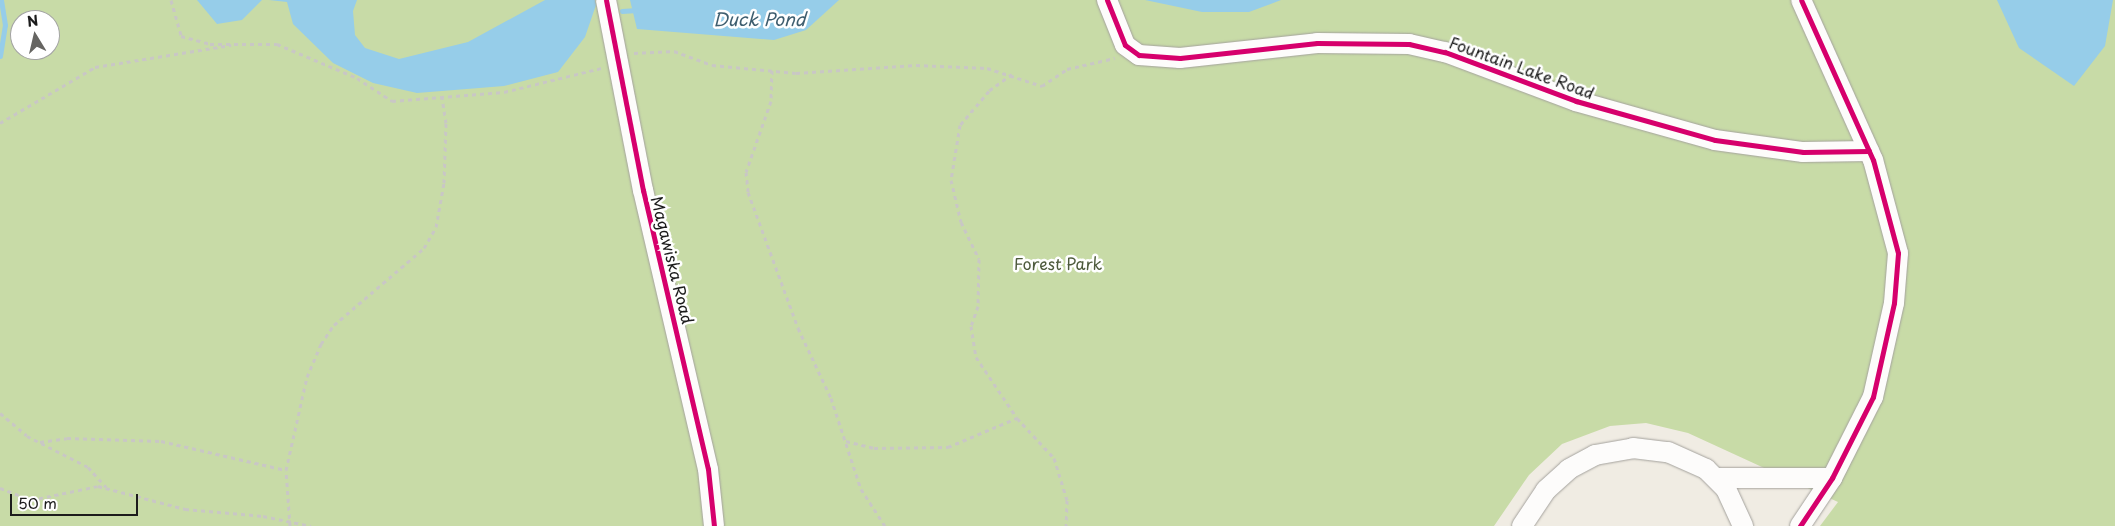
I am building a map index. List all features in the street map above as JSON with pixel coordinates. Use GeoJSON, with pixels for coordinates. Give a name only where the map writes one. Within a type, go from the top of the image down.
{"type":"FeatureCollection","features":[{"type":"Feature","properties":{"kind":"street","name":"Magawiska Road"},"geometry":{"type":"LineString","coordinates":[[606,0],[643,190],[708,469],[714,526]]}},
{"type":"Feature","properties":{"kind":"street","name":"Fountain Lake Road"},"geometry":{"type":"LineString","coordinates":[[1107,0],[1124,43],[1139,55],[1180,58],[1317,43],[1409,44],[1445,52],[1576,102],[1715,140],[1803,152],[1869,151]]}},
{"type":"Feature","properties":{"kind":"street"},"geometry":{"type":"LineString","coordinates":[[1800,526],[1832,478],[1873,397],[1897,278],[1894,231],[1869,151],[1801,0]]}},
{"type":"Feature","properties":{"kind":"street"},"geometry":{"type":"LineString","coordinates":[[1522,526],[1556,479],[1582,460],[1608,451],[1668,452],[1717,478],[1733,500],[1743,526]]}},
{"type":"Feature","properties":{"kind":"street"},"geometry":{"type":"LineString","coordinates":[[1717,478],[1832,478]]}},
{"type":"Feature","properties":{"kind":"path"},"geometry":{"type":"LineString","coordinates":[[0,123],[74,75],[95,67],[193,55],[236,44]]}},
{"type":"Feature","properties":{"kind":"path"},"geometry":{"type":"LineString","coordinates":[[772,70],[771,101],[747,163],[748,192],[845,441],[861,489],[884,526]]}},
{"type":"Feature","properties":{"kind":"path"},"geometry":{"type":"LineString","coordinates":[[1013,74],[989,91],[960,125],[951,180],[961,222],[979,259],[978,306],[971,326],[976,357],[1017,418],[1054,458],[1067,500],[1066,526]]}},
{"type":"Feature","properties":{"kind":"path"},"geometry":{"type":"LineString","coordinates":[[290,526],[286,470],[307,377],[321,344],[334,325],[424,248],[436,227],[444,174],[446,124],[442,97]]}},
{"type":"Feature","properties":{"kind":"path"},"geometry":{"type":"LineString","coordinates":[[0,413],[40,442],[88,467],[107,488]]}},
{"type":"Feature","properties":{"kind":"path"},"geometry":{"type":"LineString","coordinates":[[845,441],[874,448],[948,447],[1017,418]]}},
{"type":"Feature","properties":{"kind":"path"},"geometry":{"type":"LineString","coordinates":[[40,442],[67,438],[162,442],[286,470]]}},
{"type":"Feature","properties":{"kind":"path"},"geometry":{"type":"LineString","coordinates":[[0,488],[31,500],[107,488],[185,509],[289,521],[312,526]]}},
{"type":"Feature","properties":{"kind":"green space","name":"Forest Park"},"geometry":{"type":"Polygon","coordinates":[[[0,0],[2115,0],[2115,526],[1820,526],[1838,502],[1688,433],[1646,423],[1610,426],[1562,444],[1529,475],[1494,526],[0,526],[0,0]]]}},
{"type":"Feature","properties":{"kind":"water"},"geometry":{"type":"Polygon","coordinates":[[[197,0],[262,0],[242,20],[217,24],[197,0]]]}},
{"type":"Feature","properties":{"kind":"water"},"geometry":{"type":"Polygon","coordinates":[[[269,0],[357,0],[353,11],[355,35],[365,48],[399,59],[468,42],[545,0],[595,0],[596,5],[585,37],[558,72],[504,86],[417,93],[373,83],[333,63],[293,24],[287,2],[269,0]]]}},
{"type":"Feature","properties":{"kind":"water","name":"Duck Pond"},"geometry":{"type":"Polygon","coordinates":[[[630,0],[839,0],[806,30],[774,40],[637,29],[630,0]]]}},
{"type":"Feature","properties":{"kind":"water"},"geometry":{"type":"Polygon","coordinates":[[[1145,0],[1281,0],[1249,12],[1202,12],[1145,0]]]}},
{"type":"Feature","properties":{"kind":"water"},"geometry":{"type":"Polygon","coordinates":[[[1997,0],[2113,0],[2105,46],[2074,86],[2019,48],[1997,0]]]}},
{"type":"Feature","properties":{"kind":"waterway"},"geometry":{"type":"LineString","coordinates":[[0,56],[5,25],[1,0]]}},
{"type":"Feature","properties":{"kind":"waterway"},"geometry":{"type":"LineString","coordinates":[[622,11],[637,10]]}},
{"type":"Feature","properties":{"kind":"cycle path"},"geometry":{"type":"LineString","coordinates":[[606,0],[643,190],[708,469],[714,526]]}},
{"type":"Feature","properties":{"kind":"cycle path"},"geometry":{"type":"LineString","coordinates":[[1107,0],[1125,45],[1139,55],[1180,58],[1317,43],[1409,44],[1445,52],[1576,101],[1715,140],[1803,152],[1869,151]]}},
{"type":"Feature","properties":{"kind":"cycle path"},"geometry":{"type":"LineString","coordinates":[[1800,526],[1832,478],[1873,397],[1894,303],[1898,253],[1873,160],[1801,0]]}}]}
